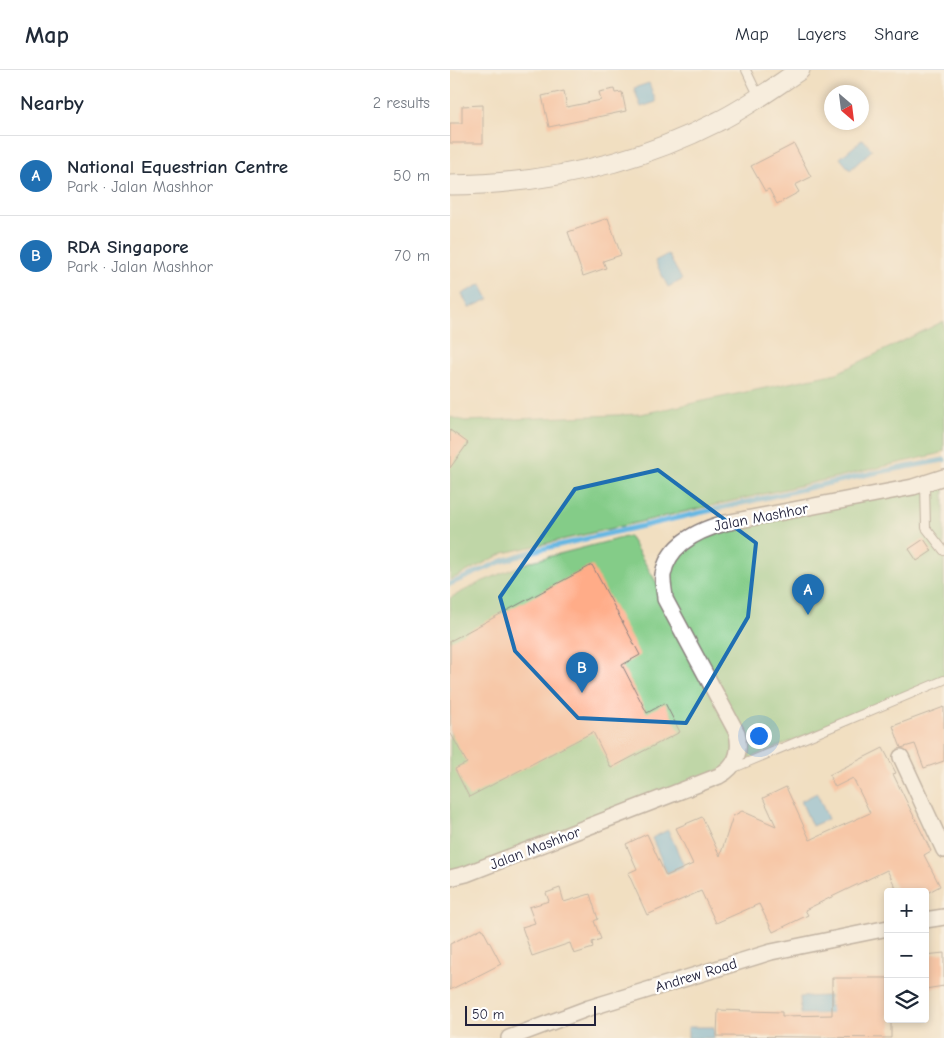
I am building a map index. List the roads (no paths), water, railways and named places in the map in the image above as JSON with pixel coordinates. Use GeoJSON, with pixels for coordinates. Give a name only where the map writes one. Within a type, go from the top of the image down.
{"type":"FeatureCollection","features":[{"type":"Feature","properties":{"kind":"street"},"geometry":{"type":"LineString","coordinates":[[450,185],[574,174],[639,156],[716,123],[800,70]]}},
{"type":"Feature","properties":{"kind":"street","name":"Jalan Mashhor"},"geometry":{"type":"LineString","coordinates":[[450,878],[466,874],[694,786],[730,769],[737,758],[739,741],[737,732],[665,599],[663,576],[677,546],[706,528],[925,484],[944,476]]}},
{"type":"Feature","properties":{"kind":"street"},"geometry":{"type":"LineString","coordinates":[[900,758],[944,850]]}},
{"type":"Feature","properties":{"kind":"street"},"geometry":{"type":"LineString","coordinates":[[929,919],[944,917]]}},
{"type":"Feature","properties":{"kind":"street","name":"Andrew Road"},"geometry":{"type":"LineString","coordinates":[[509,1038],[589,1008],[771,952],[884,929]]}},
{"type":"Feature","properties":{"kind":"lane"},"geometry":{"type":"LineString","coordinates":[[746,70],[760,97]]}},
{"type":"Feature","properties":{"kind":"lane"},"geometry":{"type":"LineString","coordinates":[[925,484],[926,528],[944,551]]}},
{"type":"Feature","properties":{"kind":"lane","name":"Jalan Mashhor"},"geometry":{"type":"LineString","coordinates":[[730,769],[944,680]]}},
{"type":"Feature","properties":{"kind":"water"},"geometry":{"type":"Polygon","coordinates":[[[649,83],[656,102],[641,107],[634,88],[649,83]]]}},
{"type":"Feature","properties":{"kind":"water"},"geometry":{"type":"Polygon","coordinates":[[[863,139],[872,150],[850,170],[840,158],[863,139]]]}},
{"type":"Feature","properties":{"kind":"water"},"geometry":{"type":"Polygon","coordinates":[[[668,254],[682,280],[668,287],[655,261],[668,254]]]}},
{"type":"Feature","properties":{"kind":"water"},"geometry":{"type":"Polygon","coordinates":[[[481,284],[489,299],[469,308],[462,294],[481,284]]]}},
{"type":"Feature","properties":{"kind":"water"},"geometry":{"type":"Polygon","coordinates":[[[817,793],[828,819],[812,826],[801,801],[817,793]]]}},
{"type":"Feature","properties":{"kind":"water"},"geometry":{"type":"Polygon","coordinates":[[[668,830],[684,866],[667,873],[652,838],[668,830]]]}},
{"type":"Feature","properties":{"kind":"water"},"geometry":{"type":"Polygon","coordinates":[[[829,996],[829,1006],[857,1006],[857,1013],[801,1014],[800,997],[829,996]]]}},
{"type":"Feature","properties":{"kind":"water"},"geometry":{"type":"Polygon","coordinates":[[[688,1027],[714,1027],[714,1038],[688,1038],[688,1027]]]}},
{"type":"Feature","properties":{"kind":"waterway"},"geometry":{"type":"LineString","coordinates":[[450,584],[500,562],[537,550],[869,474],[944,460]]}},
{"type":"Feature","properties":{"kind":"place","name":"National Equestrian Centre"},"geometry":{"type":"Point","coordinates":[808,615]}},
{"type":"Feature","properties":{"kind":"place","name":"RDA Singapore"},"geometry":{"type":"Point","coordinates":[582,693]}}]}
